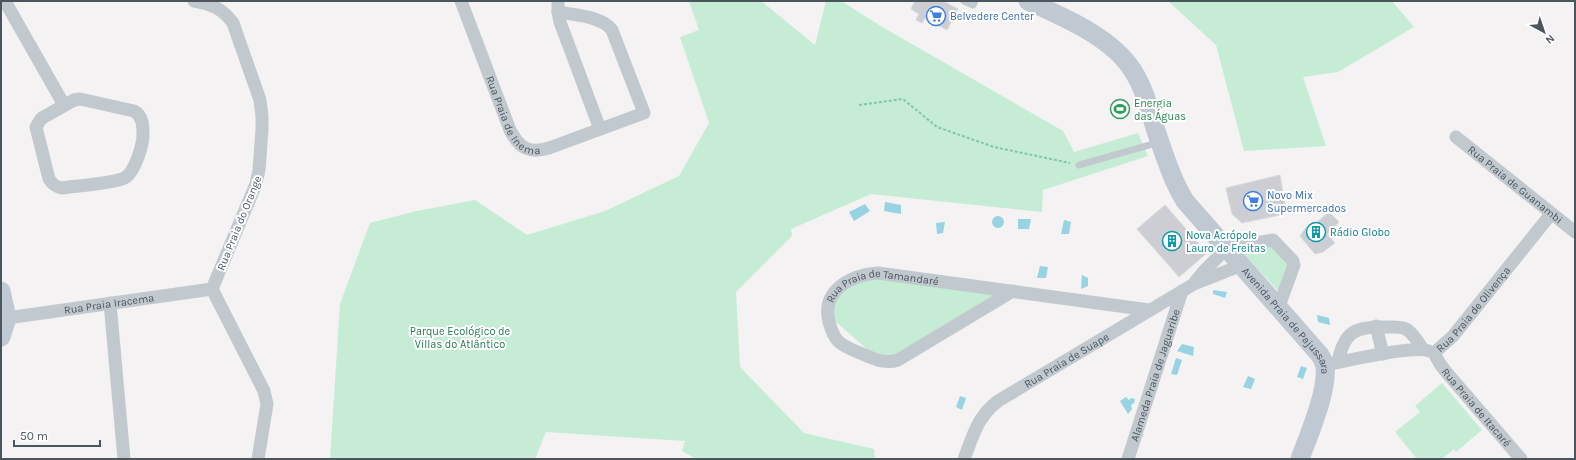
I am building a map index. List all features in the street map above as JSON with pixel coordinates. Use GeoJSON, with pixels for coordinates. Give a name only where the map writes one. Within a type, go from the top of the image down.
{"type":"FeatureCollection","features":[{"type":"Feature","properties":{"kind":"street","name":"Rua Praia do Orange"},"geometry":{"type":"LineString","coordinates":[[194,1],[210,4],[220,9],[233,23],[260,100],[262,116],[260,170],[256,184],[212,289]]}},
{"type":"Feature","properties":{"kind":"street","name":"Rua Praia de Inema"},"geometry":{"type":"LineString","coordinates":[[461,1],[510,130],[514,138],[525,149],[532,151],[540,151],[644,113],[612,30],[608,24],[601,20],[558,7]]}},
{"type":"Feature","properties":{"kind":"street","name":"Avenida Praia de Pajussara"},"geometry":{"type":"LineString","coordinates":[[1031,2],[1083,28],[1107,42],[1121,55],[1133,71],[1144,92],[1170,172],[1178,188],[1195,212],[1279,306],[1320,355],[1331,364],[1300,459]]}},
{"type":"Feature","properties":{"kind":"street"},"geometry":{"type":"LineString","coordinates":[[6,3],[64,106]]}},
{"type":"Feature","properties":{"kind":"street"},"geometry":{"type":"LineString","coordinates":[[558,7],[560,22],[600,129]]}},
{"type":"Feature","properties":{"kind":"street"},"geometry":{"type":"LineString","coordinates":[[80,99],[138,113],[143,125],[143,137],[138,155],[128,176],[122,180],[62,188],[52,184],[49,179],[36,128],[42,118],[64,106],[74,100],[80,99]]}},
{"type":"Feature","properties":{"kind":"street","name":"Rua Praia de Guanambi"},"geometry":{"type":"LineString","coordinates":[[1456,137],[1575,232]]}},
{"type":"Feature","properties":{"kind":"street","name":"Rua Praia de Olivença"},"geometry":{"type":"LineString","coordinates":[[1331,364],[1383,354],[1428,350],[1453,336],[1551,214]]}},
{"type":"Feature","properties":{"kind":"street"},"geometry":{"type":"LineString","coordinates":[[1227,248],[1269,240],[1277,242],[1294,265],[1279,306]]}},
{"type":"Feature","properties":{"kind":"street","name":"Rua Praia de Suape"},"geometry":{"type":"LineString","coordinates":[[1194,284],[1204,271],[1227,248]]}},
{"type":"Feature","properties":{"kind":"street","name":"Rua Praia de Suape"},"geometry":{"type":"LineString","coordinates":[[964,459],[978,423],[991,407],[1194,284],[1242,265]]}},
{"type":"Feature","properties":{"kind":"street","name":"Rua Praia de Tamandaré"},"geometry":{"type":"LineString","coordinates":[[1013,290],[898,360],[891,362],[882,362],[844,346],[834,336],[828,316],[829,301],[838,287],[870,273],[1013,290],[1149,310]]}},
{"type":"Feature","properties":{"kind":"street","name":"Rua Praia Iracema"},"geometry":{"type":"LineString","coordinates":[[7,318],[212,289]]}},
{"type":"Feature","properties":{"kind":"street"},"geometry":{"type":"LineString","coordinates":[[212,289],[264,391],[267,404],[258,459]]}},
{"type":"Feature","properties":{"kind":"street"},"geometry":{"type":"LineString","coordinates":[[1,291],[7,318],[1,337]]}},
{"type":"Feature","properties":{"kind":"street","name":"Alameda Praia de Jaguaribe"},"geometry":{"type":"LineString","coordinates":[[1128,459],[1182,291]]}},
{"type":"Feature","properties":{"kind":"street"},"geometry":{"type":"LineString","coordinates":[[110,303],[128,458]]}},
{"type":"Feature","properties":{"kind":"street"},"geometry":{"type":"LineString","coordinates":[[1376,326],[1383,354]]}},
{"type":"Feature","properties":{"kind":"street","name":"Rua Praia de Itacaré"},"geometry":{"type":"LineString","coordinates":[[1331,364],[1340,352],[1348,336],[1355,331],[1376,326],[1400,327],[1406,329],[1428,350],[1521,459]]}},
{"type":"Feature","properties":{"kind":"lane"},"geometry":{"type":"LineString","coordinates":[[964,1],[973,6],[976,1]]}},
{"type":"Feature","properties":{"kind":"lane"},"geometry":{"type":"LineString","coordinates":[[1079,165],[1160,142]]}},
{"type":"Feature","properties":{"kind":"path"},"geometry":{"type":"LineString","coordinates":[[859,105],[903,99],[937,127],[994,147],[1079,165]]}},
{"type":"Feature","properties":{"kind":"green space","name":"Parque Ecológico de Villas do Atlântico"},"geometry":{"type":"Polygon","coordinates":[[[689,1],[761,1],[815,45],[826,1],[841,1],[884,28],[1063,131],[1074,152],[1138,133],[1148,156],[1043,190],[1042,212],[871,194],[791,229],[792,236],[736,292],[740,367],[804,433],[874,449],[875,459],[696,459],[682,451],[685,441],[546,432],[535,459],[330,459],[340,304],[370,223],[417,211],[475,200],[527,235],[605,211],[679,176],[709,123],[680,37],[699,30],[689,1]]]}},
{"type":"Feature","properties":{"kind":"green space"},"geometry":{"type":"Polygon","coordinates":[[[1168,1],[1392,1],[1414,27],[1338,72],[1303,77],[1326,146],[1244,151],[1216,45],[1168,1]]]}},
{"type":"Feature","properties":{"kind":"green space"},"geometry":{"type":"Polygon","coordinates":[[[1273,246],[1289,263],[1279,292],[1242,252],[1273,246]]]}},
{"type":"Feature","properties":{"kind":"green space"},"geometry":{"type":"Polygon","coordinates":[[[879,277],[1002,292],[893,357],[869,351],[835,321],[832,305],[839,291],[862,280],[879,277]]]}},
{"type":"Feature","properties":{"kind":"green space"},"geometry":{"type":"Polygon","coordinates":[[[1442,383],[1482,430],[1456,452],[1454,449],[1442,459],[1417,459],[1395,432],[1420,412],[1415,406],[1442,383]]]}},
{"type":"Feature","properties":{"kind":"water"},"geometry":{"type":"Polygon","coordinates":[[[885,202],[901,205],[901,214],[884,211],[885,202]]]}},
{"type":"Feature","properties":{"kind":"water"},"geometry":{"type":"Polygon","coordinates":[[[865,204],[870,211],[854,221],[849,212],[865,204]]]}},
{"type":"Feature","properties":{"kind":"water"},"geometry":{"type":"Polygon","coordinates":[[[996,216],[1000,216],[1004,222],[1000,228],[996,228],[992,224],[992,220],[996,216]]]}},
{"type":"Feature","properties":{"kind":"water"},"geometry":{"type":"Polygon","coordinates":[[[1018,219],[1031,219],[1029,229],[1018,229],[1018,219]]]}},
{"type":"Feature","properties":{"kind":"water"},"geometry":{"type":"Polygon","coordinates":[[[1064,220],[1071,222],[1069,234],[1061,234],[1064,220]]]}},
{"type":"Feature","properties":{"kind":"water"},"geometry":{"type":"Polygon","coordinates":[[[945,222],[943,233],[937,234],[936,223],[945,222]]]}},
{"type":"Feature","properties":{"kind":"water"},"geometry":{"type":"Polygon","coordinates":[[[1040,266],[1048,267],[1046,278],[1037,278],[1040,266]]]}},
{"type":"Feature","properties":{"kind":"water"},"geometry":{"type":"Polygon","coordinates":[[[1082,275],[1088,278],[1088,286],[1081,289],[1082,275]]]}},
{"type":"Feature","properties":{"kind":"water"},"geometry":{"type":"Polygon","coordinates":[[[1213,290],[1227,292],[1225,298],[1213,294],[1213,290]]]}},
{"type":"Feature","properties":{"kind":"water"},"geometry":{"type":"Polygon","coordinates":[[[1317,315],[1329,318],[1330,325],[1318,322],[1317,315]]]}},
{"type":"Feature","properties":{"kind":"water"},"geometry":{"type":"Polygon","coordinates":[[[1182,344],[1194,347],[1193,356],[1177,351],[1182,344]]]}},
{"type":"Feature","properties":{"kind":"water"},"geometry":{"type":"Polygon","coordinates":[[[1176,358],[1182,360],[1177,375],[1171,374],[1176,358]]]}},
{"type":"Feature","properties":{"kind":"water"},"geometry":{"type":"Polygon","coordinates":[[[1301,366],[1307,368],[1303,379],[1297,377],[1301,366]]]}},
{"type":"Feature","properties":{"kind":"water"},"geometry":{"type":"Polygon","coordinates":[[[1248,376],[1255,379],[1251,389],[1243,387],[1248,376]]]}},
{"type":"Feature","properties":{"kind":"water"},"geometry":{"type":"Polygon","coordinates":[[[960,396],[966,398],[962,410],[956,407],[960,396]]]}},
{"type":"Feature","properties":{"kind":"water"},"geometry":{"type":"Polygon","coordinates":[[[1126,397],[1129,400],[1131,398],[1135,399],[1134,403],[1131,405],[1132,409],[1128,414],[1120,401],[1126,397]]]}},
{"type":"Feature","properties":{"kind":"building","name":"Belvedere Center"},"geometry":{"type":"Polygon","coordinates":[[[915,1],[943,1],[958,9],[947,30],[925,18],[922,23],[916,20],[919,14],[911,9],[915,1]]]}},
{"type":"Feature","properties":{"kind":"building"},"geometry":{"type":"Polygon","coordinates":[[[1280,175],[1285,205],[1280,215],[1242,223],[1232,214],[1226,188],[1280,175]]]}},
{"type":"Feature","properties":{"kind":"building","name":"Nova Acrópole Lauro de Freitas"},"geometry":{"type":"Polygon","coordinates":[[[1165,205],[1207,253],[1179,277],[1137,229],[1165,205]]]}},
{"type":"Feature","properties":{"kind":"building","name":"Rádio Globo"},"geometry":{"type":"Polygon","coordinates":[[[1329,212],[1339,222],[1327,234],[1335,243],[1323,252],[1315,254],[1300,236],[1313,222],[1315,224],[1329,212]]]}},
{"type":"Feature","properties":{"kind":"place","name":"Belvedere Center"},"geometry":{"type":"Point","coordinates":[936,16]}},
{"type":"Feature","properties":{"kind":"place","name":"Energia das Águas"},"geometry":{"type":"Point","coordinates":[1120,109]}},
{"type":"Feature","properties":{"kind":"place","name":"Novo Mix Supermercados"},"geometry":{"type":"Point","coordinates":[1253,201]}},
{"type":"Feature","properties":{"kind":"place","name":"Rádio Globo"},"geometry":{"type":"Point","coordinates":[1316,232]}},
{"type":"Feature","properties":{"kind":"place","name":"Nova Acrópole Lauro de Freitas"},"geometry":{"type":"Point","coordinates":[1172,241]}}]}
